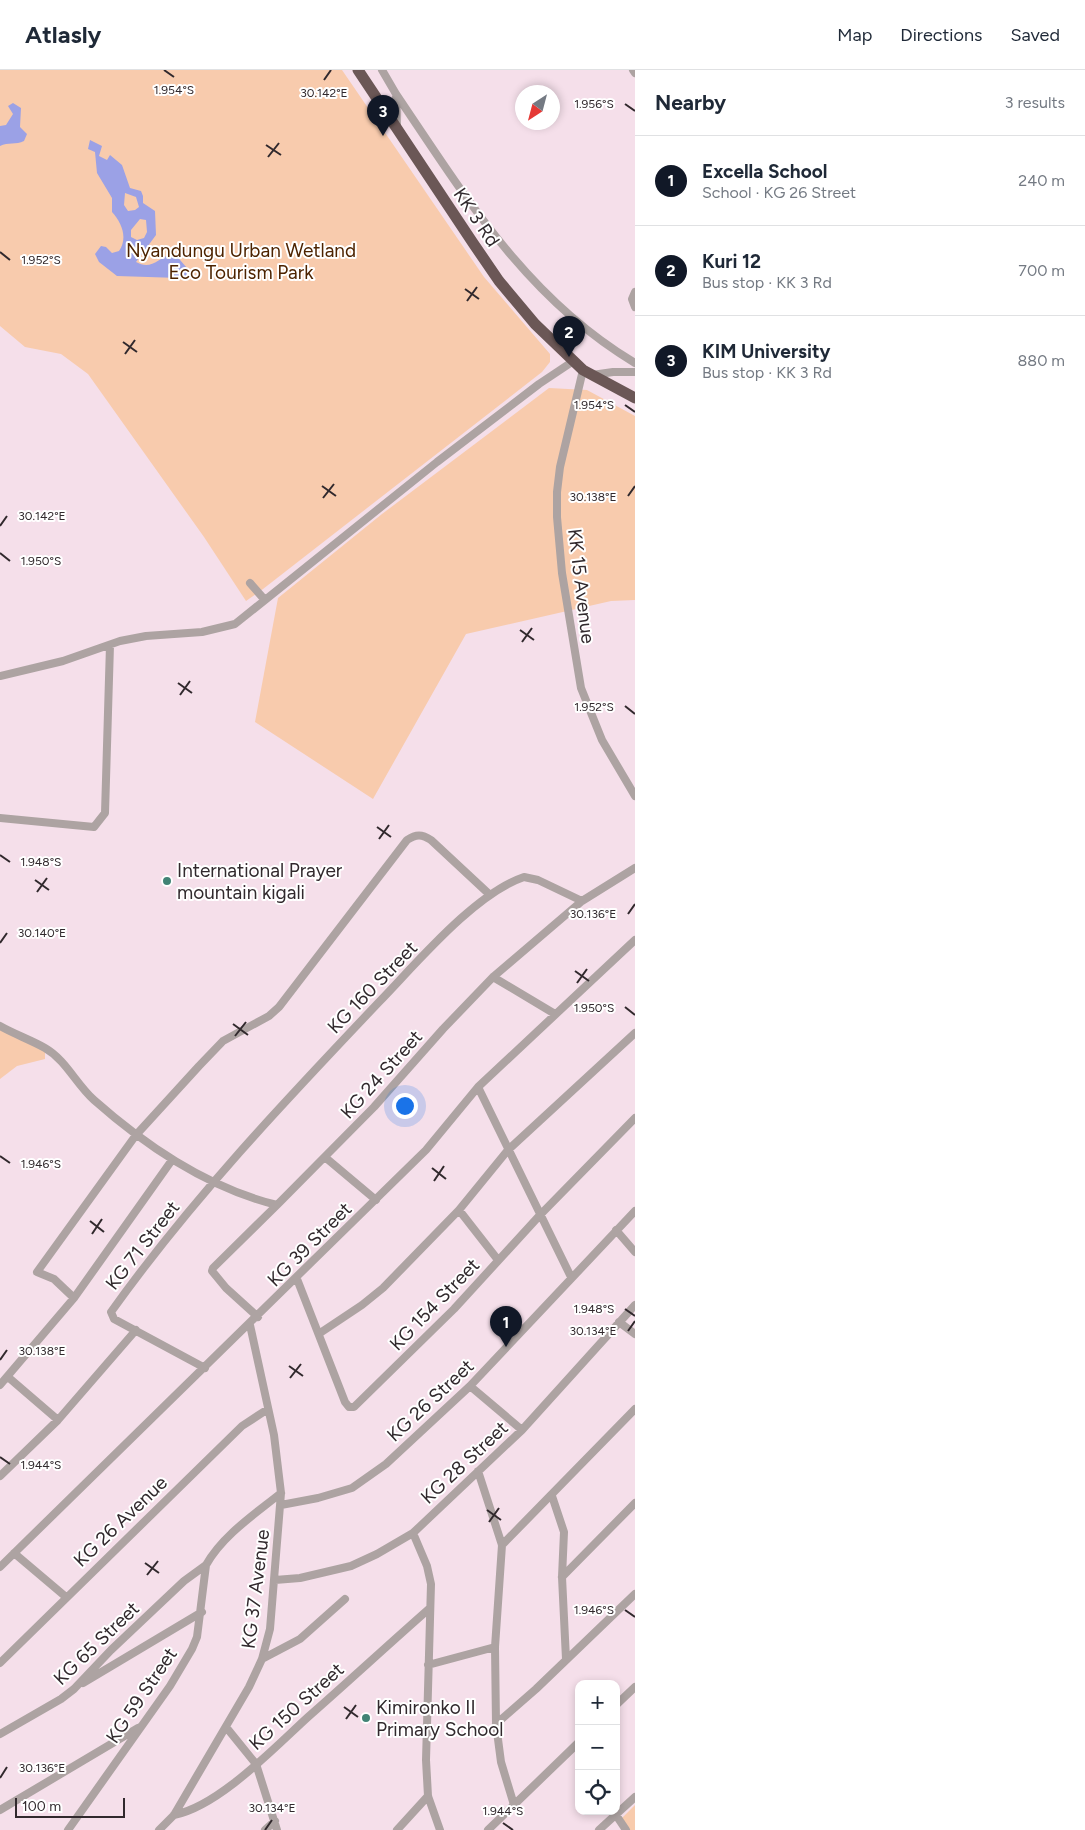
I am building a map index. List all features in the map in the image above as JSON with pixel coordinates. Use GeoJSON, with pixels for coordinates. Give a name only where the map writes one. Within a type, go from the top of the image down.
{"type":"FeatureCollection","features":[{"type":"Feature","properties":{"kind":"highway","name":"KK 3 Rd"},"geometry":{"type":"LineString","coordinates":[[358,70],[499,281],[535,324],[572,362],[635,398]]}},
{"type":"Feature","properties":{"kind":"street"},"geometry":{"type":"LineString","coordinates":[[382,70],[396,94],[492,235],[546,295],[581,325],[635,363]]}},
{"type":"Feature","properties":{"kind":"street"},"geometry":{"type":"LineString","coordinates":[[396,94],[397,126]]}},
{"type":"Feature","properties":{"kind":"street"},"geometry":{"type":"LineString","coordinates":[[635,292],[632,299],[635,307]]}},
{"type":"Feature","properties":{"kind":"street"},"geometry":{"type":"LineString","coordinates":[[0,676],[63,661],[110,645],[146,636],[221,629],[243,619],[264,599],[437,462],[539,384],[572,362]]}},
{"type":"Feature","properties":{"kind":"street"},"geometry":{"type":"LineString","coordinates":[[587,372],[635,372]]}},
{"type":"Feature","properties":{"kind":"street","name":"KK 15 Avenue"},"geometry":{"type":"LineString","coordinates":[[587,372],[559,476],[557,517],[562,573],[581,688],[602,740],[635,796]]}},
{"type":"Feature","properties":{"kind":"street"},"geometry":{"type":"LineString","coordinates":[[250,583],[264,599]]}},
{"type":"Feature","properties":{"kind":"street"},"geometry":{"type":"LineString","coordinates":[[0,818],[94,827],[105,813],[110,645]]}},
{"type":"Feature","properties":{"kind":"street"},"geometry":{"type":"LineString","coordinates":[[74,1298],[54,1280],[37,1272],[136,1135],[223,1041],[269,1016],[279,1007],[407,840],[414,835],[423,835],[431,840],[489,894]]}},
{"type":"Feature","properties":{"kind":"street","name":"KG 24 Street"},"geometry":{"type":"LineString","coordinates":[[258,1317],[226,1288],[212,1272],[213,1268],[326,1158],[493,977],[582,901],[635,868]]}},
{"type":"Feature","properties":{"kind":"street","name":"KG 160 Street"},"geometry":{"type":"LineString","coordinates":[[212,1182],[424,955],[489,894],[510,882],[524,877],[538,880],[582,901]]}},
{"type":"Feature","properties":{"kind":"street","name":"KG 39 Street"},"geometry":{"type":"LineString","coordinates":[[0,1568],[297,1279],[426,1150],[478,1087],[635,940]]}},
{"type":"Feature","properties":{"kind":"street"},"geometry":{"type":"LineString","coordinates":[[493,977],[555,1014]]}},
{"type":"Feature","properties":{"kind":"street"},"geometry":{"type":"LineString","coordinates":[[0,1026],[45,1048],[63,1063],[93,1099],[136,1135],[172,1160],[238,1194],[277,1205]]}},
{"type":"Feature","properties":{"kind":"street"},"geometry":{"type":"LineString","coordinates":[[320,1334],[383,1288],[459,1210],[508,1150],[635,1032]]}},
{"type":"Feature","properties":{"kind":"street"},"geometry":{"type":"LineString","coordinates":[[478,1087],[571,1277]]}},
{"type":"Feature","properties":{"kind":"street","name":"KG 154 Street"},"geometry":{"type":"LineString","coordinates":[[297,1279],[345,1402],[349,1407],[354,1407],[413,1351],[540,1215],[635,1118]]}},
{"type":"Feature","properties":{"kind":"street"},"geometry":{"type":"LineString","coordinates":[[326,1158],[376,1200]]}},
{"type":"Feature","properties":{"kind":"street"},"geometry":{"type":"LineString","coordinates":[[0,1385],[74,1298],[172,1160]]}},
{"type":"Feature","properties":{"kind":"street","name":"KG 71 Street"},"geometry":{"type":"LineString","coordinates":[[205,1368],[114,1319],[111,1312],[212,1182]]}},
{"type":"Feature","properties":{"kind":"street"},"geometry":{"type":"LineString","coordinates":[[459,1210],[498,1260]]}},
{"type":"Feature","properties":{"kind":"street","name":"KG 26 Street"},"geometry":{"type":"LineString","coordinates":[[281,1505],[318,1498],[359,1484],[386,1464],[470,1386],[635,1211]]}},
{"type":"Feature","properties":{"kind":"street"},"geometry":{"type":"LineString","coordinates":[[616,1230],[635,1252]]}},
{"type":"Feature","properties":{"kind":"street","name":"KG 28 Street"},"geometry":{"type":"LineString","coordinates":[[275,1580],[300,1578],[351,1566],[377,1554],[412,1533],[522,1430],[559,1392],[635,1305]]}},
{"type":"Feature","properties":{"kind":"street"},"geometry":{"type":"LineString","coordinates":[[619,1322],[635,1334]]}},
{"type":"Feature","properties":{"kind":"street","name":"KG 37 Avenue"},"geometry":{"type":"LineString","coordinates":[[158,1830],[174,1815],[226,1727],[262,1659],[270,1629],[281,1493],[278,1457],[250,1325]]}},
{"type":"Feature","properties":{"kind":"street"},"geometry":{"type":"LineString","coordinates":[[0,1476],[58,1420],[136,1330]]}},
{"type":"Feature","properties":{"kind":"street"},"geometry":{"type":"LineString","coordinates":[[8,1377],[58,1420]]}},
{"type":"Feature","properties":{"kind":"street"},"geometry":{"type":"LineString","coordinates":[[470,1386],[522,1430]]}},
{"type":"Feature","properties":{"kind":"street","name":"KG 26 Avenue"},"geometry":{"type":"LineString","coordinates":[[0,1663],[242,1426],[268,1409]]}},
{"type":"Feature","properties":{"kind":"street"},"geometry":{"type":"LineString","coordinates":[[502,1545],[634,1413]]}},
{"type":"Feature","properties":{"kind":"street"},"geometry":{"type":"LineString","coordinates":[[478,1472],[502,1545],[495,1646],[496,1724],[501,1762],[514,1805]]}},
{"type":"Feature","properties":{"kind":"street","name":"KG 65 Street"},"geometry":{"type":"LineString","coordinates":[[0,1734],[61,1699],[74,1689],[110,1650],[184,1581],[206,1564],[227,1538],[281,1493]]}},
{"type":"Feature","properties":{"kind":"street"},"geometry":{"type":"LineString","coordinates":[[552,1496],[564,1532],[562,1577],[566,1659]]}},
{"type":"Feature","properties":{"kind":"street"},"geometry":{"type":"LineString","coordinates":[[562,1577],[635,1504]]}},
{"type":"Feature","properties":{"kind":"street"},"geometry":{"type":"LineString","coordinates":[[412,1533],[427,1566],[431,1584],[426,1760],[428,1796],[440,1830]]}},
{"type":"Feature","properties":{"kind":"street"},"geometry":{"type":"LineString","coordinates":[[14,1553],[66,1597]]}},
{"type":"Feature","properties":{"kind":"street","name":"KG 59 Street"},"geometry":{"type":"LineString","coordinates":[[68,1830],[170,1686],[192,1649],[198,1637],[206,1564]]}},
{"type":"Feature","properties":{"kind":"street"},"geometry":{"type":"LineString","coordinates":[[496,1724],[634,1597]]}},
{"type":"Feature","properties":{"kind":"street"},"geometry":{"type":"LineString","coordinates":[[262,1659],[300,1640],[345,1599]]}},
{"type":"Feature","properties":{"kind":"street","name":"KG 150 Street"},"geometry":{"type":"LineString","coordinates":[[174,1815],[192,1810],[213,1798],[256,1764],[430,1608]]}},
{"type":"Feature","properties":{"kind":"street"},"geometry":{"type":"LineString","coordinates":[[74,1689],[202,1612]]}},
{"type":"Feature","properties":{"kind":"street"},"geometry":{"type":"LineString","coordinates":[[428,1665],[495,1646]]}},
{"type":"Feature","properties":{"kind":"street"},"geometry":{"type":"LineString","coordinates":[[620,1701],[635,1687]]}},
{"type":"Feature","properties":{"kind":"street"},"geometry":{"type":"LineString","coordinates":[[0,1810],[75,1764],[141,1727]]}},
{"type":"Feature","properties":{"kind":"street"},"geometry":{"type":"LineString","coordinates":[[226,1727],[256,1764],[277,1830]]}},
{"type":"Feature","properties":{"kind":"street"},"geometry":{"type":"LineString","coordinates":[[488,1830],[575,1746]]}},
{"type":"Feature","properties":{"kind":"street"},"geometry":{"type":"LineString","coordinates":[[397,1830],[428,1796]]}},
{"type":"Feature","properties":{"kind":"street"},"geometry":{"type":"LineString","coordinates":[[620,1811],[635,1797]]}},
{"type":"Feature","properties":{"kind":"street"},"geometry":{"type":"LineString","coordinates":[[599,1830],[616,1815],[626,1830]]}},
{"type":"Feature","properties":{"kind":"street"},"geometry":{"type":"LineString","coordinates":[[265,1830],[275,1821]]}},
{"type":"Feature","properties":{"kind":"green space","name":"Nyandungu Urban Wetland Eco Tourism Park"},"geometry":{"type":"Polygon","coordinates":[[[0,70],[342,70],[484,277],[550,354],[550,362],[542,372],[246,601],[204,537],[88,374],[61,354],[25,347],[0,326],[0,70]]]}},
{"type":"Feature","properties":{"kind":"green space"},"geometry":{"type":"Polygon","coordinates":[[[549,388],[587,390],[635,416],[635,600],[611,601],[466,634],[373,799],[255,722],[278,598],[382,514],[549,388]]]}},
{"type":"Feature","properties":{"kind":"green space"},"geometry":{"type":"Polygon","coordinates":[[[0,1026],[45,1048],[45,1059],[17,1066],[0,1079],[0,1026]]]}},
{"type":"Feature","properties":{"kind":"green space"},"geometry":{"type":"Polygon","coordinates":[[[635,1805],[635,1830],[624,1830],[618,1822],[635,1805]]]}},
{"type":"Feature","properties":{"kind":"water"},"geometry":{"type":"Polygon","coordinates":[[[13,103],[21,108],[20,127],[27,134],[24,141],[0,146],[0,126],[6,125],[13,114],[8,106],[13,103]]]}},
{"type":"Feature","properties":{"kind":"water"},"geometry":{"type":"Polygon","coordinates":[[[90,140],[102,146],[99,156],[107,160],[110,155],[122,165],[130,188],[141,191],[143,203],[155,211],[156,235],[136,262],[147,265],[174,253],[187,268],[189,276],[179,278],[117,276],[99,262],[95,254],[101,246],[106,247],[112,253],[119,251],[123,241],[123,231],[119,221],[112,212],[112,198],[97,173],[95,152],[88,149],[90,140]],[[125,193],[124,205],[128,211],[139,207],[136,197],[125,193]],[[140,219],[131,230],[131,237],[137,240],[144,238],[147,232],[146,220],[140,219]]]}},
{"type":"Feature","properties":{"kind":"place","name":"KIM University"},"geometry":{"type":"Point","coordinates":[383,136]}},
{"type":"Feature","properties":{"kind":"place","name":"Kuri 12"},"geometry":{"type":"Point","coordinates":[569,357]}},
{"type":"Feature","properties":{"kind":"place","name":"International Prayer mountain kigali"},"geometry":{"type":"Point","coordinates":[167,881]}},
{"type":"Feature","properties":{"kind":"place","name":"Excella School"},"geometry":{"type":"Point","coordinates":[506,1347]}},
{"type":"Feature","properties":{"kind":"place","name":"Kimironko II Primary School"},"geometry":{"type":"Point","coordinates":[366,1718]}}]}
